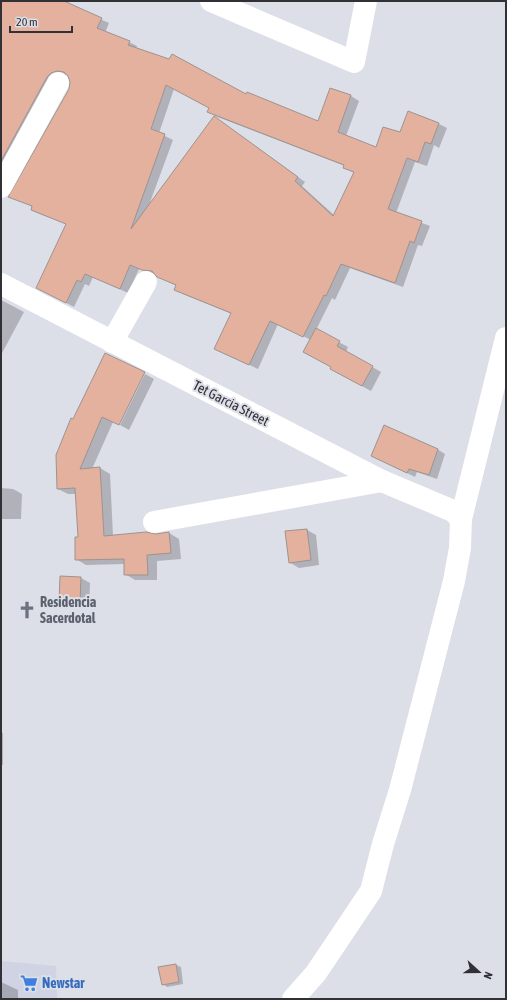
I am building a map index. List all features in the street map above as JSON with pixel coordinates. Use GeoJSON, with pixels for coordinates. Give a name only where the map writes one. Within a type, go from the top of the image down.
{"type":"FeatureCollection","features":[{"type":"Feature","properties":{"kind":"street"},"geometry":{"type":"LineString","coordinates":[[211,1],[354,62],[366,1]]}},
{"type":"Feature","properties":{"kind":"street"},"geometry":{"type":"LineString","coordinates":[[1,187],[58,83]]}},
{"type":"Feature","properties":{"kind":"street"},"geometry":{"type":"LineString","coordinates":[[112,342],[146,282]]}},
{"type":"Feature","properties":{"kind":"street","name":"Tet Garcia Street"},"geometry":{"type":"LineString","coordinates":[[1,284],[382,480],[453,511],[461,518]]}},
{"type":"Feature","properties":{"kind":"street"},"geometry":{"type":"LineString","coordinates":[[292,999],[316,973],[371,891],[383,844],[400,790],[454,581],[460,548],[461,518],[506,338]]}},
{"type":"Feature","properties":{"kind":"street"},"geometry":{"type":"LineString","coordinates":[[154,522],[382,480]]}},
{"type":"Feature","properties":{"kind":"shaded area","name":"Newstar"},"geometry":{"type":"Polygon","coordinates":[[[1,961],[56,966],[57,999],[1,999],[1,961]]]}},
{"type":"Feature","properties":{"kind":"building"},"geometry":{"type":"Polygon","coordinates":[[[1,1],[64,1],[102,18],[97,28],[130,41],[128,45],[169,59],[172,54],[246,94],[247,92],[318,121],[330,88],[351,95],[338,132],[376,147],[383,127],[400,132],[408,111],[439,123],[431,144],[425,142],[418,162],[407,158],[388,209],[422,221],[414,243],[410,241],[395,283],[341,264],[326,296],[324,295],[303,337],[270,321],[249,365],[214,349],[231,313],[174,290],[176,285],[157,277],[152,271],[142,270],[130,265],[120,289],[85,274],[81,282],[77,280],[66,303],[36,288],[66,224],[31,210],[32,206],[8,197],[69,89],[70,82],[68,76],[64,72],[57,71],[51,73],[47,77],[1,161],[1,1]],[[166,85],[151,129],[165,134],[131,229],[214,116],[298,177],[295,181],[333,216],[354,172],[343,168],[344,165],[207,112],[209,108],[166,85]]]}},
{"type":"Feature","properties":{"kind":"building"},"geometry":{"type":"Polygon","coordinates":[[[316,328],[340,341],[337,346],[373,366],[362,386],[330,369],[331,367],[303,352],[316,328]]]}},
{"type":"Feature","properties":{"kind":"building"},"geometry":{"type":"Polygon","coordinates":[[[105,353],[145,372],[119,425],[102,417],[80,469],[100,467],[104,536],[146,532],[156,534],[169,532],[171,553],[147,555],[148,575],[124,575],[124,559],[75,560],[75,537],[78,537],[75,488],[57,489],[56,455],[71,418],[73,419],[105,353]]]}},
{"type":"Feature","properties":{"kind":"building"},"geometry":{"type":"Polygon","coordinates":[[[384,425],[438,449],[429,475],[409,469],[407,473],[371,456],[384,425]]]}},
{"type":"Feature","properties":{"kind":"building"},"geometry":{"type":"Polygon","coordinates":[[[307,529],[311,560],[289,563],[285,531],[307,529]]]}},
{"type":"Feature","properties":{"kind":"building"},"geometry":{"type":"Polygon","coordinates":[[[60,576],[81,577],[80,603],[59,603],[60,576]]]}},
{"type":"Feature","properties":{"kind":"building"},"geometry":{"type":"Polygon","coordinates":[[[176,964],[179,982],[162,985],[158,967],[176,964]]]}},
{"type":"Feature","properties":{"kind":"place","name":"Residencia Sacerdotal"},"geometry":{"type":"Point","coordinates":[27,610]}},
{"type":"Feature","properties":{"kind":"place","name":"Newstar"},"geometry":{"type":"Point","coordinates":[29,983]}}]}
